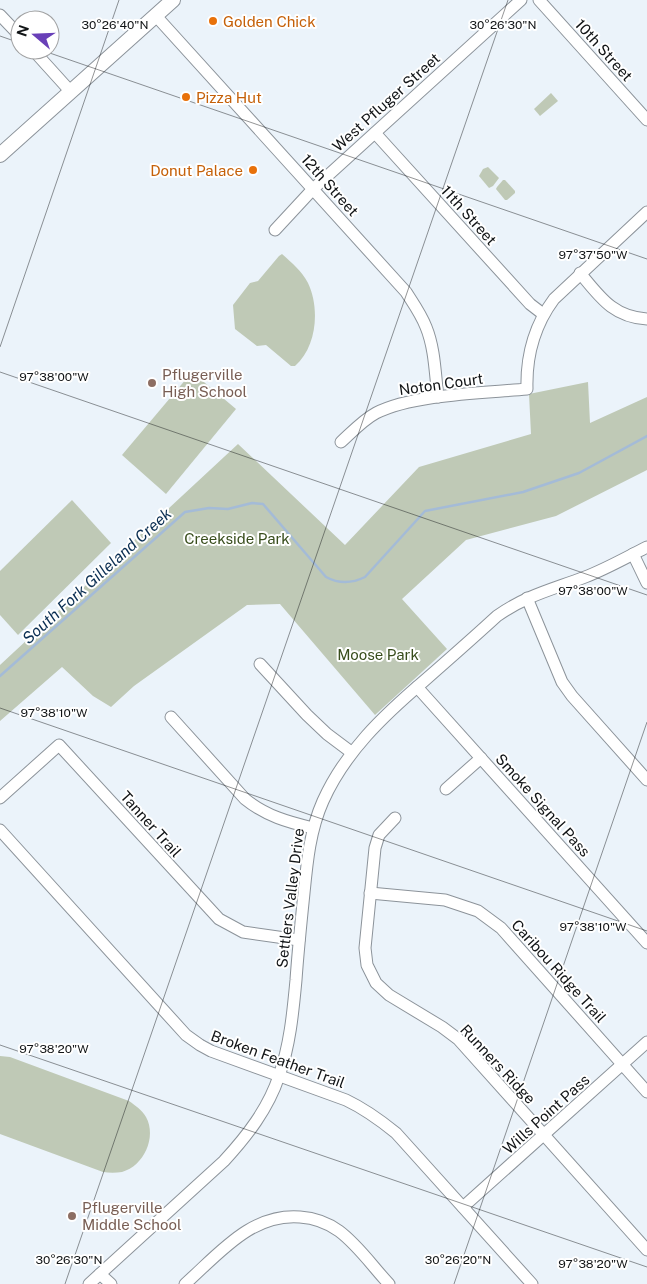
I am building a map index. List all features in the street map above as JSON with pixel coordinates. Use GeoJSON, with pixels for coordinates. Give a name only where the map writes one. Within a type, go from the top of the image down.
{"type":"FeatureCollection","features":[{"type":"Feature","properties":{"kind":"main road"},"geometry":{"type":"LineString","coordinates":[[0,155],[173,0]]}},
{"type":"Feature","properties":{"kind":"street","name":"West Pfluger Street"},"geometry":{"type":"LineString","coordinates":[[275,230],[313,189],[521,0]]}},
{"type":"Feature","properties":{"kind":"street","name":"10th Street"},"geometry":{"type":"LineString","coordinates":[[539,0],[647,120]]}},
{"type":"Feature","properties":{"kind":"street"},"geometry":{"type":"LineString","coordinates":[[0,15],[10,26]]}},
{"type":"Feature","properties":{"kind":"street","name":"12th Street"},"geometry":{"type":"LineString","coordinates":[[156,16],[406,292],[418,310],[432,347],[438,397]]}},
{"type":"Feature","properties":{"kind":"street"},"geometry":{"type":"LineString","coordinates":[[42,60],[71,92]]}},
{"type":"Feature","properties":{"kind":"street","name":"11th Street"},"geometry":{"type":"LineString","coordinates":[[375,133],[530,304],[543,314]]}},
{"type":"Feature","properties":{"kind":"street"},"geometry":{"type":"LineString","coordinates":[[543,314],[554,299],[580,273],[647,212]]}},
{"type":"Feature","properties":{"kind":"street"},"geometry":{"type":"LineString","coordinates":[[580,273],[601,299],[614,310],[633,318],[647,319]]}},
{"type":"Feature","properties":{"kind":"street","name":"Noton Court"},"geometry":{"type":"LineString","coordinates":[[341,442],[359,425],[376,413],[402,403],[438,397],[527,389],[530,350],[543,314]]}},
{"type":"Feature","properties":{"kind":"street","name":"Settlers Valley Drive"},"geometry":{"type":"LineString","coordinates":[[89,1284],[224,1161],[240,1144],[264,1108],[279,1076],[287,1050],[292,1020],[306,867],[313,828],[332,781],[351,752],[367,733],[497,616],[527,598],[587,576],[647,547]]}},
{"type":"Feature","properties":{"kind":"street"},"geometry":{"type":"LineString","coordinates":[[633,554],[647,583]]}},
{"type":"Feature","properties":{"kind":"street"},"geometry":{"type":"LineString","coordinates":[[527,598],[562,682],[572,696],[647,780]]}},
{"type":"Feature","properties":{"kind":"street"},"geometry":{"type":"LineString","coordinates":[[260,664],[307,715],[327,734],[351,752]]}},
{"type":"Feature","properties":{"kind":"street","name":"Smoke Signal Pass"},"geometry":{"type":"LineString","coordinates":[[417,687],[647,943]]}},
{"type":"Feature","properties":{"kind":"street"},"geometry":{"type":"LineString","coordinates":[[172,717],[254,806],[275,818],[313,828]]}},
{"type":"Feature","properties":{"kind":"street","name":"Tanner Trail"},"geometry":{"type":"LineString","coordinates":[[0,798],[59,745],[219,919],[243,932],[299,940]]}},
{"type":"Feature","properties":{"kind":"street"},"geometry":{"type":"LineString","coordinates":[[446,789],[481,758]]}},
{"type":"Feature","properties":{"kind":"street","name":"Runners Ridge"},"geometry":{"type":"LineString","coordinates":[[395,818],[379,835],[375,848],[364,948],[367,965],[376,983],[389,996],[442,1027],[458,1039],[647,1250]]}},
{"type":"Feature","properties":{"kind":"street","name":"Broken Feather Trail"},"geometry":{"type":"LineString","coordinates":[[0,830],[186,1035],[212,1051],[346,1100],[379,1119],[396,1133],[532,1284]]}},
{"type":"Feature","properties":{"kind":"street","name":"Caribou Ridge Trail"},"geometry":{"type":"LineString","coordinates":[[370,893],[445,900],[478,911],[501,928],[647,1092]]}},
{"type":"Feature","properties":{"kind":"street","name":"Wills Point Pass"},"geometry":{"type":"LineString","coordinates":[[463,1207],[647,1042]]}},
{"type":"Feature","properties":{"kind":"street"},"geometry":{"type":"LineString","coordinates":[[185,1284],[241,1234],[273,1218],[291,1216],[317,1221],[339,1231],[348,1238],[389,1284]]}},
{"type":"Feature","properties":{"kind":"street"},"geometry":{"type":"LineString","coordinates":[[100,1274],[111,1284]]}},
{"type":"Feature","properties":{"kind":"green space"},"geometry":{"type":"Polygon","coordinates":[[[551,93],[558,101],[540,116],[534,109],[551,93]]]}},
{"type":"Feature","properties":{"kind":"green space"},"geometry":{"type":"Polygon","coordinates":[[[488,167],[499,178],[489,188],[479,176],[483,169],[488,167]]]}},
{"type":"Feature","properties":{"kind":"green space"},"geometry":{"type":"Polygon","coordinates":[[[503,180],[515,191],[507,200],[496,189],[503,180]]]}},
{"type":"Feature","properties":{"kind":"green space"},"geometry":{"type":"Polygon","coordinates":[[[282,254],[306,279],[314,304],[315,315],[312,338],[308,349],[295,366],[291,366],[266,345],[257,346],[235,329],[233,305],[250,283],[258,281],[282,254]]]}},
{"type":"Feature","properties":{"kind":"green space"},"geometry":{"type":"Polygon","coordinates":[[[192,372],[236,409],[166,494],[122,455],[192,372]]]}},
{"type":"Feature","properties":{"kind":"green space","name":"Creekside Park"},"geometry":{"type":"Polygon","coordinates":[[[588,382],[590,423],[647,397],[647,470],[556,516],[466,540],[402,599],[447,649],[375,715],[280,604],[247,605],[134,686],[111,707],[93,696],[62,667],[0,721],[0,665],[238,444],[345,545],[419,467],[531,434],[529,394],[588,382]]]}},
{"type":"Feature","properties":{"kind":"green space"},"geometry":{"type":"Polygon","coordinates":[[[72,500],[111,543],[18,635],[0,615],[0,571],[72,500]]]}},
{"type":"Feature","properties":{"kind":"green space"},"geometry":{"type":"Polygon","coordinates":[[[0,1056],[10,1057],[129,1101],[136,1106],[146,1117],[150,1133],[146,1150],[137,1164],[122,1172],[103,1172],[0,1134],[0,1056]]]}},
{"type":"Feature","properties":{"kind":"waterway","name":"South Fork Gilleland Creek"},"geometry":{"type":"LineString","coordinates":[[0,676],[185,512],[209,508],[228,509],[252,503],[263,504],[326,577],[340,582],[350,582],[365,577],[425,511],[523,492],[579,473],[647,436]]}},
{"type":"Feature","properties":{"kind":"place","name":"Golden Chick"},"geometry":{"type":"Point","coordinates":[213,21]}},
{"type":"Feature","properties":{"kind":"place","name":"Pizza Hut"},"geometry":{"type":"Point","coordinates":[186,97]}},
{"type":"Feature","properties":{"kind":"place","name":"Donut Palace"},"geometry":{"type":"Point","coordinates":[253,170]}},
{"type":"Feature","properties":{"kind":"place","name":"Pflugerville High School"},"geometry":{"type":"Point","coordinates":[152,383]}},
{"type":"Feature","properties":{"kind":"place","name":"Pflugerville Middle School"},"geometry":{"type":"Point","coordinates":[72,1216]}},
{"type":"Feature","properties":{"kind":"park label","name":"Moose Park"},"geometry":{"type":"Point","coordinates":[378,654]}}]}
